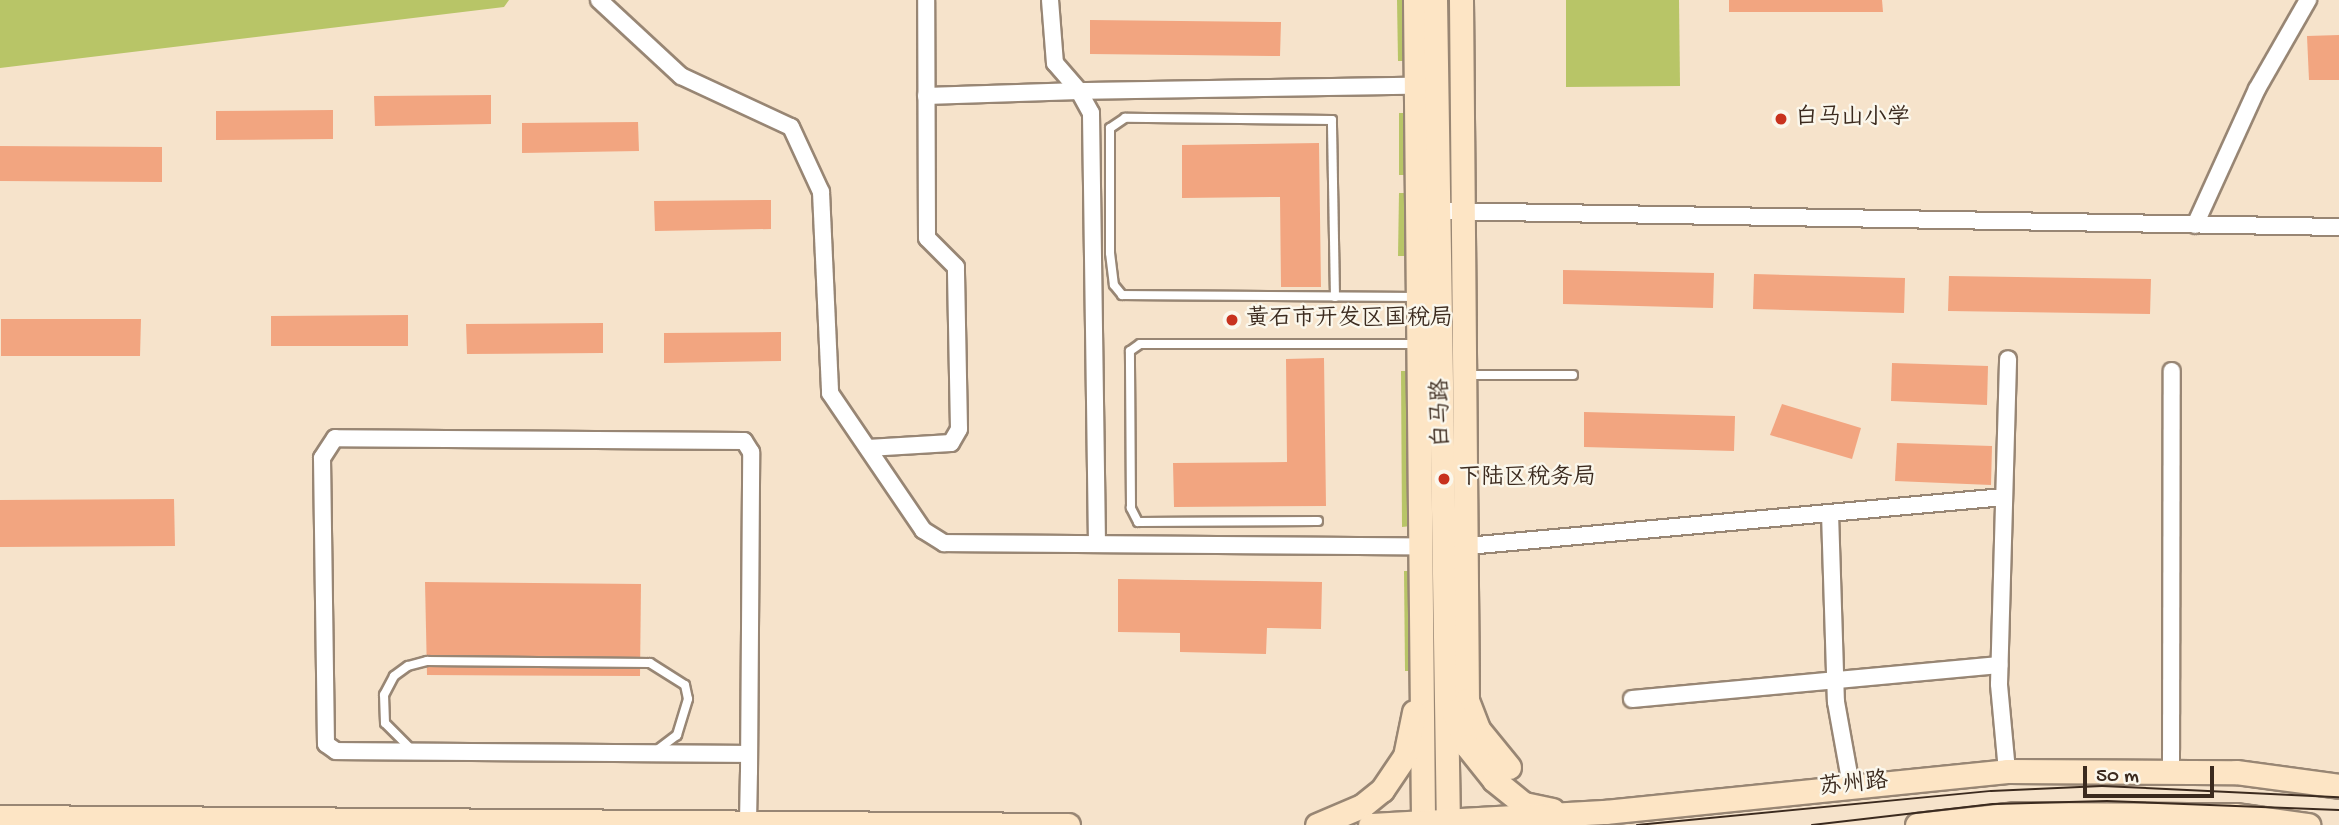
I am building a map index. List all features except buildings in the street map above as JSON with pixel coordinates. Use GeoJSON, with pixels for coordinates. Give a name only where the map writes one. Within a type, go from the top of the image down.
{"type":"FeatureCollection","features":[{"type":"Feature","properties":{"kind":"main road","name":"白马路"},"geometry":{"type":"LineString","coordinates":[[1415,0],[1423,824]]}},
{"type":"Feature","properties":{"kind":"main road"},"geometry":{"type":"LineString","coordinates":[[1435,0],[1452,211]]}},
{"type":"Feature","properties":{"kind":"main road"},"geometry":{"type":"LineString","coordinates":[[1461,0],[1452,211],[1454,375],[1467,546],[1467,700],[1478,729],[1509,767]]}},
{"type":"Feature","properties":{"kind":"main road","name":"白马路"},"geometry":{"type":"LineString","coordinates":[[1449,823],[1446,668],[1454,375]]}},
{"type":"Feature","properties":{"kind":"main road"},"geometry":{"type":"LineString","coordinates":[[1446,668],[1455,722],[1479,764],[1524,804],[1569,814]]}},
{"type":"Feature","properties":{"kind":"main road"},"geometry":{"type":"LineString","coordinates":[[1317,825],[1362,806],[1382,790],[1405,755],[1423,690]]}},
{"type":"Feature","properties":{"kind":"main road","name":"苏州路"},"geometry":{"type":"LineString","coordinates":[[1370,825],[1449,823],[1569,814],[2007,772],[2236,772],[2339,786]]}},
{"type":"Feature","properties":{"kind":"main road"},"geometry":{"type":"LineString","coordinates":[[1917,825],[2017,820],[2189,820],[2235,815],[2308,825]]}},
{"type":"Feature","properties":{"kind":"main road"},"geometry":{"type":"LineString","coordinates":[[0,817],[1068,825]]}},
{"type":"Feature","properties":{"kind":"street"},"geometry":{"type":"LineString","coordinates":[[599,0],[681,76],[791,127],[821,192],[830,393],[923,530],[944,543],[1420,546]]}},
{"type":"Feature","properties":{"kind":"street"},"geometry":{"type":"LineString","coordinates":[[868,448],[951,443],[959,429],[956,267],[927,238],[926,0]]}},
{"type":"Feature","properties":{"kind":"street"},"geometry":{"type":"LineString","coordinates":[[1050,0],[1055,63],[1079,91],[1091,113],[1097,544]]}},
{"type":"Feature","properties":{"kind":"street"},"geometry":{"type":"LineString","coordinates":[[2195,225],[2257,89],[2308,0]]}},
{"type":"Feature","properties":{"kind":"street"},"geometry":{"type":"LineString","coordinates":[[926,96],[1416,86]]}},
{"type":"Feature","properties":{"kind":"street"},"geometry":{"type":"LineString","coordinates":[[1452,211],[2339,227]]}},
{"type":"Feature","properties":{"kind":"street"},"geometry":{"type":"LineString","coordinates":[[2007,772],[1999,665],[2008,359]]}},
{"type":"Feature","properties":{"kind":"street"},"geometry":{"type":"LineString","coordinates":[[2171,772],[2172,371]]}},
{"type":"Feature","properties":{"kind":"street"},"geometry":{"type":"LineString","coordinates":[[748,822],[749,754],[751,452],[744,441],[335,438],[322,458],[326,744],[336,751],[749,754]]}},
{"type":"Feature","properties":{"kind":"street"},"geometry":{"type":"LineString","coordinates":[[1467,546],[2004,497]]}},
{"type":"Feature","properties":{"kind":"street"},"geometry":{"type":"LineString","coordinates":[[1830,513],[1835,679],[1842,758],[1851,785]]}},
{"type":"Feature","properties":{"kind":"street"},"geometry":{"type":"LineString","coordinates":[[1632,699],[1999,665]]}},
{"type":"Feature","properties":{"kind":"lane"},"geometry":{"type":"LineString","coordinates":[[1335,297],[1332,120],[1125,118],[1111,128],[1110,253],[1114,285],[1122,295],[1419,298]]}},
{"type":"Feature","properties":{"kind":"lane"},"geometry":{"type":"LineString","coordinates":[[1318,521],[1138,522],[1131,508],[1130,351],[1140,344],[1419,344]]}},
{"type":"Feature","properties":{"kind":"lane"},"geometry":{"type":"LineString","coordinates":[[1454,375],[1573,375]]}},
{"type":"Feature","properties":{"kind":"lane"},"geometry":{"type":"LineString","coordinates":[[413,752],[385,723],[384,695],[394,676],[408,666],[427,661],[650,663],[685,685],[688,699],[677,735],[654,753]]}},
{"type":"Feature","properties":{"kind":"green space"},"geometry":{"type":"Polygon","coordinates":[[[0,0],[509,0],[504,7],[0,68],[0,0]]]}},
{"type":"Feature","properties":{"kind":"green space"},"geometry":{"type":"Polygon","coordinates":[[[1397,0],[1407,0],[1407,61],[1398,61],[1397,0]]]}},
{"type":"Feature","properties":{"kind":"green space"},"geometry":{"type":"Polygon","coordinates":[[[1442,0],[1452,0],[1453,169],[1444,170],[1442,0]]]}},
{"type":"Feature","properties":{"kind":"green space"},"geometry":{"type":"Polygon","coordinates":[[[1566,0],[1679,0],[1680,86],[1566,87],[1566,0]]]}},
{"type":"Feature","properties":{"kind":"green space"},"geometry":{"type":"Polygon","coordinates":[[[1399,113],[1409,113],[1408,175],[1399,175],[1399,113]]]}},
{"type":"Feature","properties":{"kind":"green space"},"geometry":{"type":"Polygon","coordinates":[[[1399,193],[1408,193],[1408,256],[1398,256],[1399,193]]]}},
{"type":"Feature","properties":{"kind":"green space"},"geometry":{"type":"Polygon","coordinates":[[[1401,371],[1411,371],[1411,526],[1402,527],[1401,371]]]}},
{"type":"Feature","properties":{"kind":"green space"},"geometry":{"type":"Polygon","coordinates":[[[1404,571],[1414,571],[1415,671],[1405,671],[1404,571]]]}},
{"type":"Feature","properties":{"kind":"tram line"},"geometry":{"type":"LineString","coordinates":[[1637,825],[1991,791],[2102,786],[2339,797]]}},
{"type":"Feature","properties":{"kind":"tram line"},"geometry":{"type":"LineString","coordinates":[[1812,825],[1993,804],[2107,801],[2339,810]]}},
{"type":"Feature","properties":{"kind":"place","name":"白马山小学"},"geometry":{"type":"Point","coordinates":[1781,119]}},
{"type":"Feature","properties":{"kind":"place","name":"黄石市开发区国税局"},"geometry":{"type":"Point","coordinates":[1232,320]}},
{"type":"Feature","properties":{"kind":"place","name":"下陆区税务局"},"geometry":{"type":"Point","coordinates":[1444,479]}}]}
